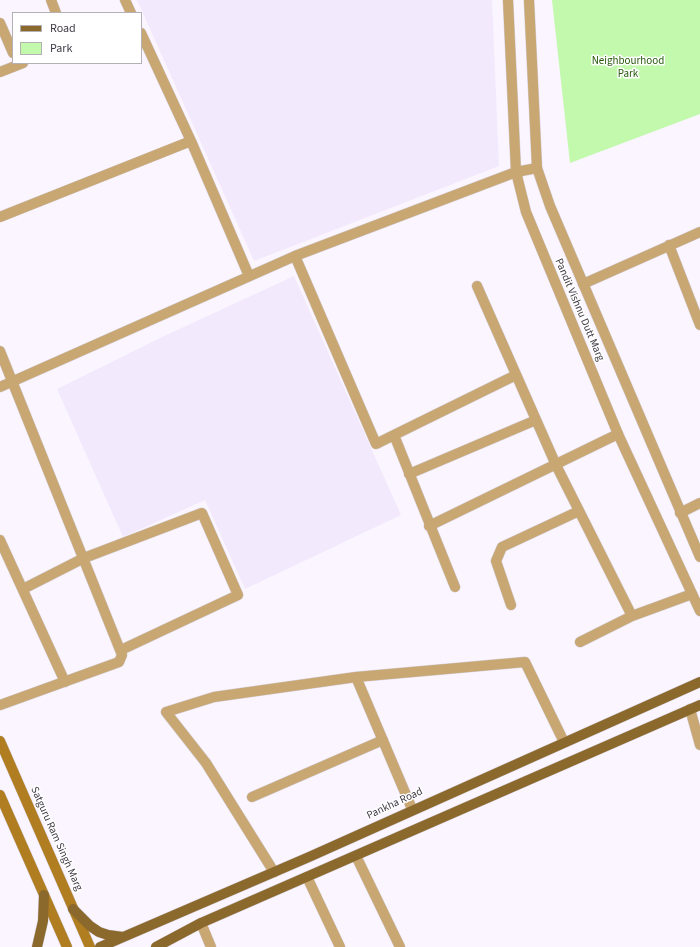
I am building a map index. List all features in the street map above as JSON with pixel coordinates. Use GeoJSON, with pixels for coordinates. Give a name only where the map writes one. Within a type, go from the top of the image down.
{"type":"FeatureCollection","features":[{"type":"Feature","properties":{"kind":"main road","name":"Pankha Road"},"geometry":{"type":"LineString","coordinates":[[100,947],[274,872],[412,809],[700,682]]}},
{"type":"Feature","properties":{"kind":"main road"},"geometry":{"type":"LineString","coordinates":[[156,947],[201,923],[700,705]]}},
{"type":"Feature","properties":{"kind":"main road","name":"Satguru Ram Singh Marg"},"geometry":{"type":"LineString","coordinates":[[0,741],[90,947]]}},
{"type":"Feature","properties":{"kind":"main road"},"geometry":{"type":"LineString","coordinates":[[0,795],[67,947]]}},
{"type":"Feature","properties":{"kind":"main road"},"geometry":{"type":"LineString","coordinates":[[37,947],[43,921],[44,895]]}},
{"type":"Feature","properties":{"kind":"main road"},"geometry":{"type":"LineString","coordinates":[[73,909],[90,926],[99,932],[123,937]]}},
{"type":"Feature","properties":{"kind":"street"},"geometry":{"type":"LineString","coordinates":[[50,0],[56,12]]}},
{"type":"Feature","properties":{"kind":"street"},"geometry":{"type":"LineString","coordinates":[[125,0],[131,12]]}},
{"type":"Feature","properties":{"kind":"street","name":"Pandit Vishnu Dutt Marg"},"geometry":{"type":"LineString","coordinates":[[508,0],[516,172],[526,212],[618,434],[700,611]]}},
{"type":"Feature","properties":{"kind":"street","name":"Pandit Vishnu Dutt Marg"},"geometry":{"type":"LineString","coordinates":[[529,0],[537,168],[550,206],[700,557]]}},
{"type":"Feature","properties":{"kind":"street"},"geometry":{"type":"LineString","coordinates":[[0,23],[12,51]]}},
{"type":"Feature","properties":{"kind":"street"},"geometry":{"type":"LineString","coordinates":[[142,35],[191,140],[249,276]]}},
{"type":"Feature","properties":{"kind":"street"},"geometry":{"type":"LineString","coordinates":[[0,72],[20,64]]}},
{"type":"Feature","properties":{"kind":"street"},"geometry":{"type":"LineString","coordinates":[[0,217],[191,140]]}},
{"type":"Feature","properties":{"kind":"street"},"geometry":{"type":"LineString","coordinates":[[0,386],[295,256],[516,172],[537,168]]}},
{"type":"Feature","properties":{"kind":"street"},"geometry":{"type":"LineString","coordinates":[[583,284],[700,232]]}},
{"type":"Feature","properties":{"kind":"street"},"geometry":{"type":"LineString","coordinates":[[669,246],[700,324]]}},
{"type":"Feature","properties":{"kind":"street"},"geometry":{"type":"LineString","coordinates":[[295,256],[376,444],[516,375]]}},
{"type":"Feature","properties":{"kind":"street"},"geometry":{"type":"LineString","coordinates":[[477,286],[556,465],[632,616]]}},
{"type":"Feature","properties":{"kind":"street"},"geometry":{"type":"LineString","coordinates":[[0,351],[122,655],[119,662],[0,705]]}},
{"type":"Feature","properties":{"kind":"street"},"geometry":{"type":"LineString","coordinates":[[409,474],[536,420]]}},
{"type":"Feature","properties":{"kind":"street"},"geometry":{"type":"LineString","coordinates":[[429,526],[618,434]]}},
{"type":"Feature","properties":{"kind":"street"},"geometry":{"type":"LineString","coordinates":[[394,435],[429,526],[455,587]]}},
{"type":"Feature","properties":{"kind":"street"},"geometry":{"type":"LineString","coordinates":[[680,513],[700,503]]}},
{"type":"Feature","properties":{"kind":"street"},"geometry":{"type":"LineString","coordinates":[[511,605],[496,561],[502,547],[579,511]]}},
{"type":"Feature","properties":{"kind":"street"},"geometry":{"type":"LineString","coordinates":[[23,589],[84,558],[202,513],[238,595],[121,650]]}},
{"type":"Feature","properties":{"kind":"street"},"geometry":{"type":"LineString","coordinates":[[0,540],[65,682]]}},
{"type":"Feature","properties":{"kind":"street"},"geometry":{"type":"LineString","coordinates":[[580,642],[632,616],[692,594]]}},
{"type":"Feature","properties":{"kind":"street"},"geometry":{"type":"LineString","coordinates":[[274,872],[206,763],[166,712],[214,697],[356,677],[525,662],[564,742]]}},
{"type":"Feature","properties":{"kind":"street"},"geometry":{"type":"LineString","coordinates":[[356,677],[412,809]]}},
{"type":"Feature","properties":{"kind":"street"},"geometry":{"type":"LineString","coordinates":[[690,709],[700,744]]}},
{"type":"Feature","properties":{"kind":"street"},"geometry":{"type":"LineString","coordinates":[[252,797],[383,740]]}},
{"type":"Feature","properties":{"kind":"street"},"geometry":{"type":"LineString","coordinates":[[356,856],[400,947]]}},
{"type":"Feature","properties":{"kind":"street"},"geometry":{"type":"LineString","coordinates":[[307,877],[340,947]]}},
{"type":"Feature","properties":{"kind":"street"},"geometry":{"type":"LineString","coordinates":[[201,923],[212,947]]}},
{"type":"Feature","properties":{"kind":"shaded area"},"geometry":{"type":"Polygon","coordinates":[[[137,0],[492,0],[499,166],[254,261],[137,0]]]}},
{"type":"Feature","properties":{"kind":"shaded area"},"geometry":{"type":"Polygon","coordinates":[[[294,276],[401,515],[245,589],[205,500],[123,537],[57,389],[162,337],[294,276]]]}},
{"type":"Feature","properties":{"kind":"green space","name":"Neighbourhood Park"},"geometry":{"type":"Polygon","coordinates":[[[552,0],[700,0],[700,114],[570,163],[552,0]]]}}]}
